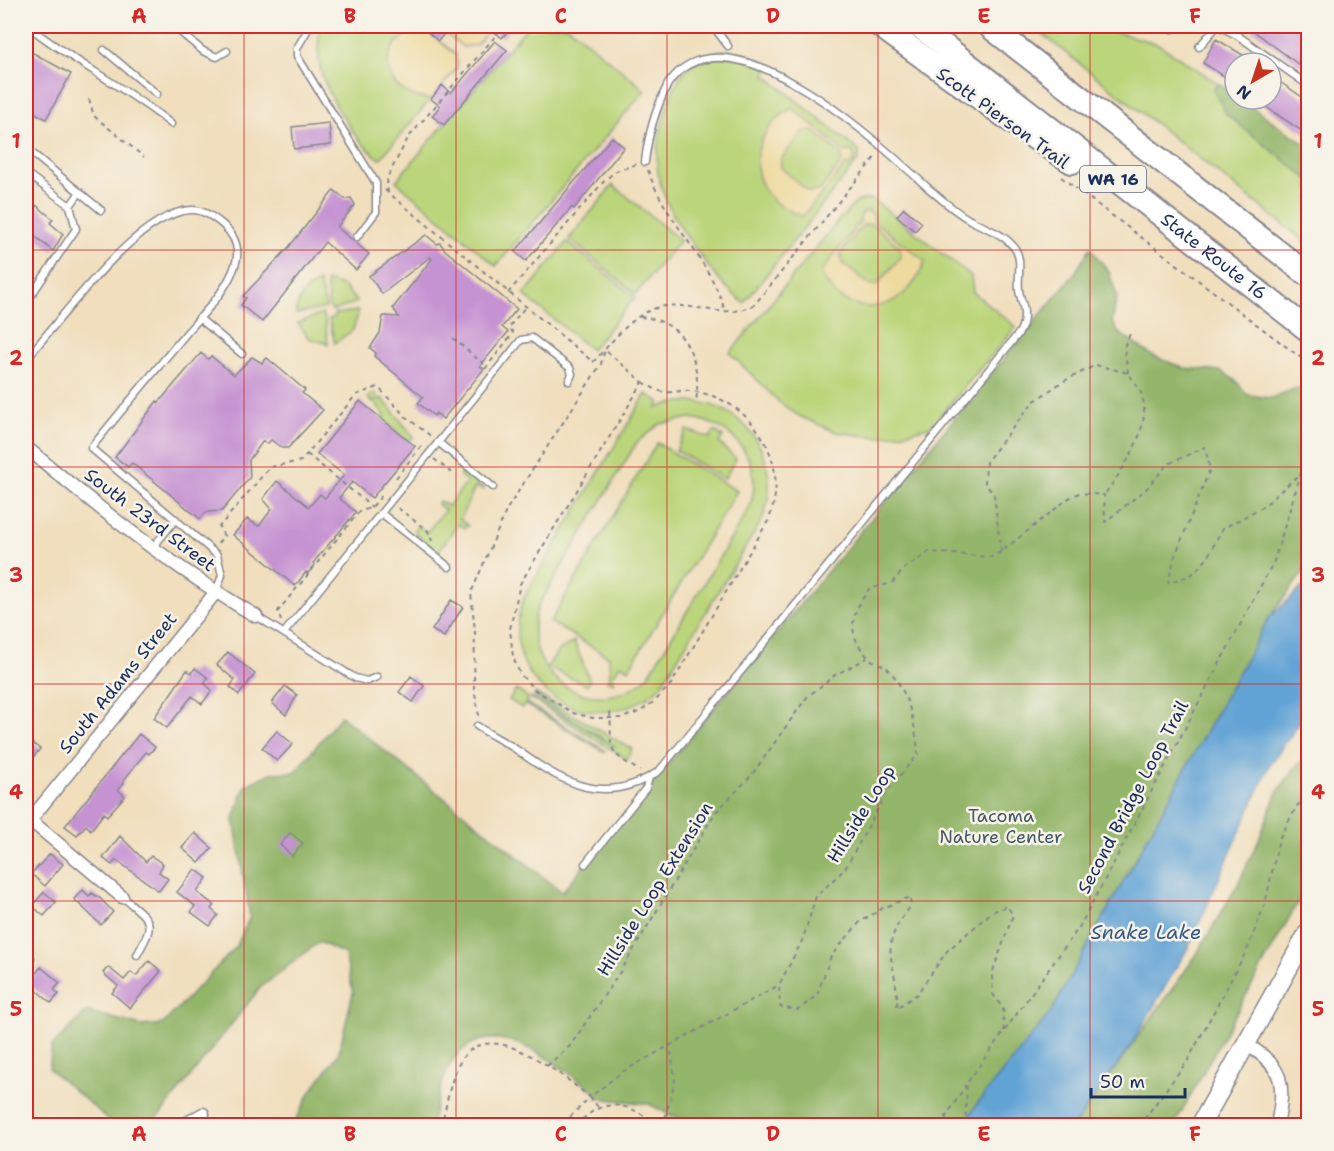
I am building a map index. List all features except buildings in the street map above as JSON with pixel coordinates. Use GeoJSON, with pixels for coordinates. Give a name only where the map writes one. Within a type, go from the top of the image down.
{"type":"FeatureCollection","features":[{"type":"Feature","properties":{"kind":"highway","name":"State Route 16"},"geometry":{"type":"LineString","coordinates":[[919,26],[1308,330]]}},
{"type":"Feature","properties":{"kind":"highway","name":"WA 16"},"geometry":{"type":"LineString","coordinates":[[989,26],[1308,275]]}},
{"type":"Feature","properties":{"kind":"highway"},"geometry":{"type":"LineString","coordinates":[[1000,26],[1057,78]]}},
{"type":"Feature","properties":{"kind":"highway"},"geometry":{"type":"LineString","coordinates":[[876,32],[1035,140],[1160,216]]}},
{"type":"Feature","properties":{"kind":"main road"},"geometry":{"type":"LineString","coordinates":[[1200,1125],[1308,933]]}},
{"type":"Feature","properties":{"kind":"street","name":"South 23rd Street"},"geometry":{"type":"LineString","coordinates":[[26,447],[153,547],[216,592],[256,616]]}},
{"type":"Feature","properties":{"kind":"street","name":"South Adams Street"},"geometry":{"type":"LineString","coordinates":[[28,823],[216,592]]}},
{"type":"Feature","properties":{"kind":"street"},"geometry":{"type":"LineString","coordinates":[[28,823],[122,897]]}},
{"type":"Feature","properties":{"kind":"street"},"geometry":{"type":"LineString","coordinates":[[1246,1044],[1263,1054],[1277,1069],[1282,1092],[1277,1125]]}},
{"type":"Feature","properties":{"kind":"street"},"geometry":{"type":"LineString","coordinates":[[182,1125],[203,1114]]}},
{"type":"Feature","properties":{"kind":"lane"},"geometry":{"type":"LineString","coordinates":[[28,26],[68,56],[146,104],[171,124]]}},
{"type":"Feature","properties":{"kind":"lane"},"geometry":{"type":"LineString","coordinates":[[173,26],[208,55],[217,57],[227,51]]}},
{"type":"Feature","properties":{"kind":"lane"},"geometry":{"type":"LineString","coordinates":[[310,26],[297,48],[297,56],[376,183],[376,212],[357,237]]}},
{"type":"Feature","properties":{"kind":"lane"},"geometry":{"type":"LineString","coordinates":[[713,26],[730,46],[716,47]]}},
{"type":"Feature","properties":{"kind":"lane"},"geometry":{"type":"LineString","coordinates":[[1199,47],[1218,26],[1236,35],[1308,85]]}},
{"type":"Feature","properties":{"kind":"lane"},"geometry":{"type":"LineString","coordinates":[[1229,26],[1236,35]]}},
{"type":"Feature","properties":{"kind":"lane"},"geometry":{"type":"LineString","coordinates":[[1304,26],[1308,29]]}},
{"type":"Feature","properties":{"kind":"lane"},"geometry":{"type":"LineString","coordinates":[[104,50],[157,94]]}},
{"type":"Feature","properties":{"kind":"lane"},"geometry":{"type":"LineString","coordinates":[[645,162],[647,142],[663,94],[679,66],[694,54]]}},
{"type":"Feature","properties":{"kind":"lane"},"geometry":{"type":"LineString","coordinates":[[477,726],[555,777],[574,784],[618,789],[649,778],[659,771],[1019,333],[1024,323],[1024,312],[1018,291],[1020,266],[1014,247],[994,231],[952,208],[885,146],[813,86]]}},
{"type":"Feature","properties":{"kind":"lane"},"geometry":{"type":"LineString","coordinates":[[26,148],[101,210]]}},
{"type":"Feature","properties":{"kind":"lane"},"geometry":{"type":"LineString","coordinates":[[26,172],[70,206],[76,229],[26,303]]}},
{"type":"Feature","properties":{"kind":"lane"},"geometry":{"type":"LineString","coordinates":[[70,206],[80,192]]}},
{"type":"Feature","properties":{"kind":"lane"},"geometry":{"type":"LineString","coordinates":[[26,359],[112,259],[151,226],[179,212],[194,209],[208,214],[226,228],[236,243],[234,268],[199,318],[91,448],[212,550],[222,570],[216,592]]}},
{"type":"Feature","properties":{"kind":"lane"},"geometry":{"type":"LineString","coordinates":[[199,318],[242,354]]}},
{"type":"Feature","properties":{"kind":"lane"},"geometry":{"type":"LineString","coordinates":[[284,633],[523,338],[532,338],[570,368],[572,374],[569,381]]}},
{"type":"Feature","properties":{"kind":"lane"},"geometry":{"type":"LineString","coordinates":[[438,442],[493,488]]}},
{"type":"Feature","properties":{"kind":"lane"},"geometry":{"type":"LineString","coordinates":[[381,513],[449,567]]}},
{"type":"Feature","properties":{"kind":"lane"},"geometry":{"type":"LineString","coordinates":[[153,547],[176,519]]}},
{"type":"Feature","properties":{"kind":"lane"},"geometry":{"type":"LineString","coordinates":[[256,616],[355,678],[367,681],[377,677]]}},
{"type":"Feature","properties":{"kind":"lane"},"geometry":{"type":"LineString","coordinates":[[585,864],[646,788],[649,778]]}},
{"type":"Feature","properties":{"kind":"lane"},"geometry":{"type":"LineString","coordinates":[[122,897],[148,920],[150,929],[137,955]]}},
{"type":"Feature","properties":{"kind":"lane"},"geometry":{"type":"LineString","coordinates":[[26,953],[31,958]]}},
{"type":"Feature","properties":{"kind":"path"},"geometry":{"type":"LineString","coordinates":[[388,193],[387,178],[408,138],[504,26]]}},
{"type":"Feature","properties":{"kind":"path"},"geometry":{"type":"LineString","coordinates":[[853,26],[876,32]]}},
{"type":"Feature","properties":{"kind":"path"},"geometry":{"type":"LineString","coordinates":[[89,99],[94,116],[144,157]]}},
{"type":"Feature","properties":{"kind":"path"},"geometry":{"type":"LineString","coordinates":[[376,183],[593,362],[640,317],[665,306],[725,312],[746,310],[765,295],[885,146]]}},
{"type":"Feature","properties":{"kind":"path"},"geometry":{"type":"LineString","coordinates":[[508,293],[605,180],[616,171],[645,162],[660,202],[716,287],[725,312]]}},
{"type":"Feature","properties":{"kind":"path","name":"Scott Pierson Trail"},"geometry":{"type":"LineString","coordinates":[[1059,176],[1308,363]]}},
{"type":"Feature","properties":{"kind":"path"},"geometry":{"type":"LineString","coordinates":[[481,376],[486,366],[513,333],[509,327],[525,307]]}},
{"type":"Feature","properties":{"kind":"path"},"geometry":{"type":"LineString","coordinates":[[640,317],[664,322],[680,336],[699,373],[696,402]]}},
{"type":"Feature","properties":{"kind":"path"},"geometry":{"type":"LineString","coordinates":[[1130,334],[1124,346],[1128,373],[1142,394],[1144,416],[1129,463],[1104,495],[1105,522],[1146,489],[1168,465],[1205,447],[1210,469],[1175,556],[1168,583],[1191,575],[1206,560],[1222,529],[1264,506],[1301,473],[1308,475]]}},
{"type":"Feature","properties":{"kind":"path"},"geometry":{"type":"LineString","coordinates":[[453,338],[486,366]]}},
{"type":"Feature","properties":{"kind":"path"},"geometry":{"type":"LineString","coordinates":[[605,350],[643,382],[663,392],[698,393],[729,405],[746,416],[760,431],[775,466],[776,498],[768,521],[672,683],[639,712],[611,719],[584,717],[573,713],[530,685],[520,674],[513,657],[510,629],[520,584],[643,382]]}},
{"type":"Feature","properties":{"kind":"path"},"geometry":{"type":"LineString","coordinates":[[484,730],[474,697],[475,631],[471,593],[507,509],[601,364],[605,350]]}},
{"type":"Feature","properties":{"kind":"path"},"geometry":{"type":"LineString","coordinates":[[1000,552],[994,495],[986,483],[986,462],[1033,402],[1062,382],[1096,364],[1128,373]]}},
{"type":"Feature","properties":{"kind":"path"},"geometry":{"type":"LineString","coordinates":[[212,550],[224,536],[219,526],[270,467],[301,461],[356,395],[378,387],[438,442]]}},
{"type":"Feature","properties":{"kind":"path"},"geometry":{"type":"LineString","coordinates":[[395,479],[436,430]]}},
{"type":"Feature","properties":{"kind":"path"},"geometry":{"type":"LineString","coordinates":[[307,454],[381,513]]}},
{"type":"Feature","properties":{"kind":"path"},"geometry":{"type":"LineString","coordinates":[[428,454],[453,474]]}},
{"type":"Feature","properties":{"kind":"path","name":"Second Bridge Loop Trail"},"geometry":{"type":"LineString","coordinates":[[940,1125],[967,1083],[1080,926],[1274,561],[1301,473]]}},
{"type":"Feature","properties":{"kind":"path"},"geometry":{"type":"LineString","coordinates":[[284,633],[278,611],[360,512],[372,507],[388,487]]}},
{"type":"Feature","properties":{"kind":"path"},"geometry":{"type":"LineString","coordinates":[[867,658],[854,633],[854,610],[869,589],[892,583],[904,569],[929,552],[991,557],[1069,498],[1079,493],[1104,495]]}},
{"type":"Feature","properties":{"kind":"path"},"geometry":{"type":"LineString","coordinates":[[390,502],[428,531]]}},
{"type":"Feature","properties":{"kind":"path","name":"Hillside Loop"},"geometry":{"type":"LineString","coordinates":[[779,985],[803,939],[816,896],[845,869],[888,790],[918,754],[908,702],[889,669],[867,658]]}},
{"type":"Feature","properties":{"kind":"path","name":"Hillside Loop Extension"},"geometry":{"type":"LineString","coordinates":[[547,1066],[570,1046],[622,969],[715,813],[751,776],[807,697],[835,675],[867,658]]}},
{"type":"Feature","properties":{"kind":"path"},"geometry":{"type":"LineString","coordinates":[[610,712],[612,749],[616,755],[649,778]]}},
{"type":"Feature","properties":{"kind":"path"},"geometry":{"type":"LineString","coordinates":[[1139,1125],[1188,1060],[1247,950],[1265,904],[1279,839],[1297,806],[1308,796]]}},
{"type":"Feature","properties":{"kind":"path"},"geometry":{"type":"LineString","coordinates":[[561,1125],[590,1097],[622,1072],[779,985],[780,1007],[798,1010],[817,995],[831,956],[860,922],[883,908],[910,897],[911,906],[897,924],[889,948],[898,988],[897,1008],[917,994],[947,951],[992,912],[1007,906],[1013,915],[992,974],[993,994],[1003,1009],[1004,1031]]}},
{"type":"Feature","properties":{"kind":"path"},"geometry":{"type":"LineString","coordinates":[[441,1125],[458,1067],[472,1048],[500,1044],[514,1047],[547,1066],[590,1097],[598,1107]]}},
{"type":"Feature","properties":{"kind":"path"},"geometry":{"type":"LineString","coordinates":[[663,1125],[675,1081],[670,1044]]}},
{"type":"Feature","properties":{"kind":"path"},"geometry":{"type":"LineString","coordinates":[[944,1119],[963,1125],[967,1083]]}},
{"type":"Feature","properties":{"kind":"path"},"geometry":{"type":"LineString","coordinates":[[576,1125],[598,1107],[609,1105],[628,1107],[658,1125]]}},
{"type":"Feature","properties":{"kind":"green space"},"geometry":{"type":"Polygon","coordinates":[[[320,26],[420,26],[456,55],[457,68],[380,159],[352,131],[329,91],[319,62],[320,26]]]}},
{"type":"Feature","properties":{"kind":"green space"},"geometry":{"type":"Polygon","coordinates":[[[528,26],[568,26],[645,90],[496,266],[396,181],[528,26]]]}},
{"type":"Feature","properties":{"kind":"green space"},"geometry":{"type":"Polygon","coordinates":[[[1032,26],[1102,28],[1158,44],[1219,84],[1213,89],[1223,98],[1223,111],[1236,111],[1308,179],[1308,244],[1032,26]]]}},
{"type":"Feature","properties":{"kind":"green space"},"geometry":{"type":"Polygon","coordinates":[[[723,50],[739,51],[770,64],[765,75],[859,151],[859,159],[744,303],[719,279],[685,234],[665,199],[657,167],[657,151],[664,116],[674,87],[684,72],[697,60],[723,50]]]}},
{"type":"Feature","properties":{"kind":"green space"},"geometry":{"type":"Polygon","coordinates":[[[1219,84],[1223,87],[1223,108],[1213,89],[1219,84]]]}},
{"type":"Feature","properties":{"kind":"green space"},"geometry":{"type":"Polygon","coordinates":[[[1224,111],[1257,111],[1308,146],[1308,179],[1224,111]]]}},
{"type":"Feature","properties":{"kind":"green space"},"geometry":{"type":"Polygon","coordinates":[[[613,185],[680,240],[636,294],[569,239],[613,185]]]}},
{"type":"Feature","properties":{"kind":"green space"},"geometry":{"type":"Polygon","coordinates":[[[872,199],[971,276],[973,292],[1016,327],[931,426],[877,437],[836,432],[799,416],[779,402],[730,353],[837,222],[858,201],[872,199]]]}},
{"type":"Feature","properties":{"kind":"green space"},"geometry":{"type":"Polygon","coordinates":[[[567,242],[635,297],[591,350],[524,295],[567,242]]]}},
{"type":"Feature","properties":{"kind":"green space","name":"Tacoma Nature Center"},"geometry":{"type":"Polygon","coordinates":[[[1090,248],[1109,272],[1117,297],[1112,321],[1118,332],[1153,356],[1184,368],[1220,371],[1235,380],[1248,395],[1271,398],[1297,388],[1308,388],[1308,566],[1269,618],[1051,1012],[980,1100],[963,1125],[690,1125],[649,1104],[597,1098],[597,1093],[548,1059],[511,1041],[493,1039],[475,1042],[453,1060],[441,1087],[431,1125],[297,1125],[296,1120],[311,1091],[338,1055],[353,993],[345,954],[319,942],[260,988],[152,1125],[115,1125],[49,1069],[52,1046],[87,1011],[141,1026],[163,1024],[236,947],[250,917],[234,819],[245,786],[270,773],[295,772],[341,716],[562,892],[1075,273],[1090,248]]]}},
{"type":"Feature","properties":{"kind":"green space"},"geometry":{"type":"Polygon","coordinates":[[[326,281],[343,286],[357,302],[333,311],[329,307],[326,281]]]}},
{"type":"Feature","properties":{"kind":"green space"},"geometry":{"type":"Polygon","coordinates":[[[319,282],[326,308],[296,314],[303,294],[319,282]]]}},
{"type":"Feature","properties":{"kind":"green space"},"geometry":{"type":"Polygon","coordinates":[[[359,311],[353,330],[335,343],[329,319],[335,317],[334,314],[359,311]]]}},
{"type":"Feature","properties":{"kind":"green space"},"geometry":{"type":"Polygon","coordinates":[[[322,314],[328,344],[309,338],[298,323],[322,314]]]}},
{"type":"Feature","properties":{"kind":"green space"},"geometry":{"type":"Polygon","coordinates":[[[374,393],[379,400],[382,398],[414,437],[408,441],[383,420],[385,416],[374,401],[371,402],[368,397],[374,393]]]}},
{"type":"Feature","properties":{"kind":"green space"},"geometry":{"type":"Polygon","coordinates":[[[646,394],[660,402],[657,408],[683,402],[708,404],[729,413],[747,428],[760,447],[768,470],[768,495],[762,520],[660,687],[631,705],[602,711],[574,707],[550,694],[531,675],[519,649],[518,620],[529,588],[646,394]],[[691,418],[660,424],[637,442],[538,606],[534,631],[538,653],[549,671],[564,686],[584,694],[605,696],[627,690],[648,676],[749,509],[753,493],[750,462],[734,438],[707,422],[691,418]]]}},
{"type":"Feature","properties":{"kind":"green space"},"geometry":{"type":"Polygon","coordinates":[[[687,430],[710,438],[714,431],[723,436],[719,443],[736,459],[724,479],[676,450],[687,430]]]}},
{"type":"Feature","properties":{"kind":"green space"},"geometry":{"type":"Polygon","coordinates":[[[657,443],[737,491],[629,669],[621,664],[613,675],[613,682],[607,681],[610,675],[609,657],[550,622],[657,443]]]}},
{"type":"Feature","properties":{"kind":"green space"},"geometry":{"type":"Polygon","coordinates":[[[462,472],[485,490],[475,487],[460,519],[468,526],[465,528],[458,524],[438,552],[416,534],[415,529],[418,526],[427,532],[445,510],[438,505],[439,501],[448,506],[467,482],[460,476],[462,472]]]}},
{"type":"Feature","properties":{"kind":"green space"},"geometry":{"type":"Polygon","coordinates":[[[574,641],[590,682],[587,685],[547,667],[558,651],[574,641]]]}},
{"type":"Feature","properties":{"kind":"green space"},"geometry":{"type":"Polygon","coordinates":[[[516,690],[529,698],[526,703],[606,751],[525,704],[522,708],[509,700],[516,690]]]}},
{"type":"Feature","properties":{"kind":"green space"},"geometry":{"type":"Polygon","coordinates":[[[535,693],[632,749],[627,759],[531,699],[532,697],[616,747],[534,695],[535,693]]]}},
{"type":"Feature","properties":{"kind":"green space"},"geometry":{"type":"Polygon","coordinates":[[[1308,755],[1308,884],[1174,1125],[1074,1126],[1195,957],[1237,886],[1260,837],[1276,794],[1294,769],[1308,755]]]}},
{"type":"Feature","properties":{"kind":"sand"},"geometry":{"type":"Polygon","coordinates":[[[437,26],[493,26],[476,45],[463,47],[437,26]]]}},
{"type":"Feature","properties":{"kind":"sand"},"geometry":{"type":"Polygon","coordinates":[[[425,29],[456,55],[457,68],[431,99],[413,96],[400,88],[392,78],[388,66],[390,54],[396,43],[408,34],[425,29]]]}},
{"type":"Feature","properties":{"kind":"sand"},"geometry":{"type":"Polygon","coordinates":[[[792,108],[844,151],[851,151],[855,156],[853,163],[846,165],[803,216],[784,208],[770,196],[761,182],[757,167],[758,151],[764,135],[776,120],[792,108]],[[812,130],[803,132],[781,159],[781,168],[809,192],[819,191],[842,162],[841,154],[812,130]]]}},
{"type":"Feature","properties":{"kind":"sand"},"geometry":{"type":"Polygon","coordinates":[[[867,211],[873,214],[874,221],[925,261],[917,279],[905,292],[891,302],[876,306],[860,306],[845,300],[831,289],[821,272],[860,222],[861,214],[867,211]],[[872,224],[863,225],[840,254],[842,263],[870,285],[878,284],[901,256],[900,247],[872,224]]]}},
{"type":"Feature","properties":{"kind":"water","name":"Snake Lake"},"geometry":{"type":"Polygon","coordinates":[[[1308,582],[1308,711],[1269,766],[1189,946],[1131,1045],[1074,1125],[963,1125],[980,1100],[1051,1012],[1269,618],[1308,582]]]}}]}
